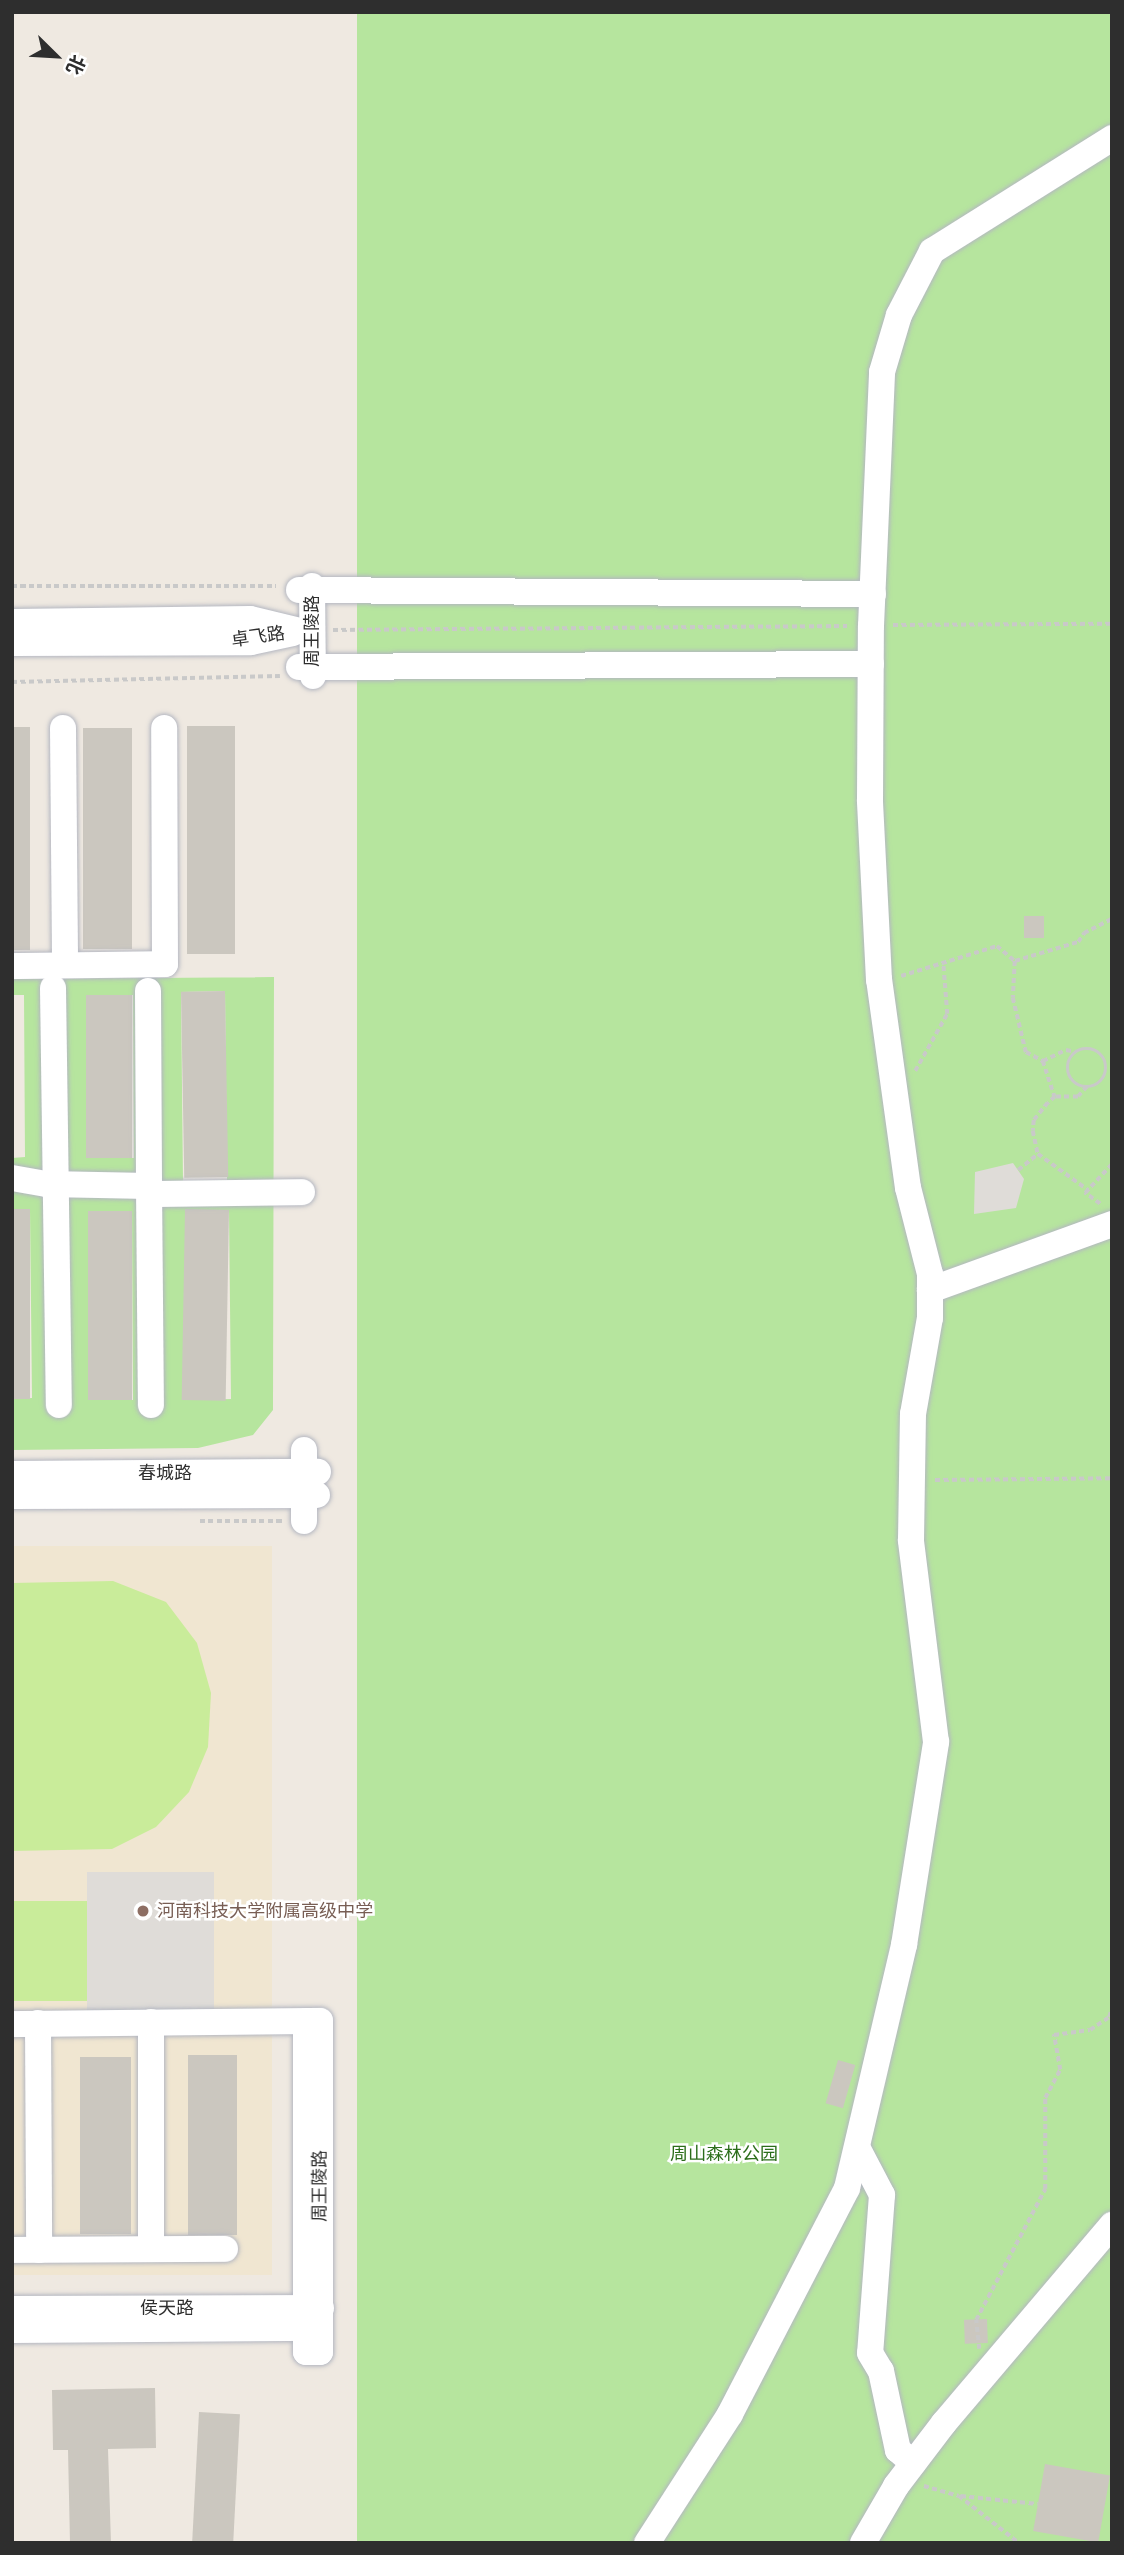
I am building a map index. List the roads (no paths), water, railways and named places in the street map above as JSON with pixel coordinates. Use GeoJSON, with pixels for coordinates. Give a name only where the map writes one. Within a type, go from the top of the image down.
{"type":"FeatureCollection","features":[{"type":"Feature","properties":{"kind":"street"},"geometry":{"type":"LineString","coordinates":[[647,2543],[730,2414],[848,2188],[904,1945],[936,1742],[911,1540],[913,1414],[930,1318],[930,1290],[908,1188],[880,983],[870,800],[871,626],[882,372],[899,315],[932,251],[1112,138]]}},
{"type":"Feature","properties":{"kind":"street","name":"周王陵路"},"geometry":{"type":"LineString","coordinates":[[871,664],[306,672],[305,588],[873,594]]}},
{"type":"Feature","properties":{"kind":"street","name":"卓飞路"},"geometry":{"type":"LineString","coordinates":[[12,622],[250,619],[306,631]]}},
{"type":"Feature","properties":{"kind":"street","name":"卓飞路"},"geometry":{"type":"LineString","coordinates":[[12,643],[251,642],[306,631]]}},
{"type":"Feature","properties":{"kind":"street"},"geometry":{"type":"LineString","coordinates":[[58,1405],[55,1184],[64,728]]}},
{"type":"Feature","properties":{"kind":"street"},"geometry":{"type":"LineString","coordinates":[[12,966],[59,977],[165,964],[164,728]]}},
{"type":"Feature","properties":{"kind":"street"},"geometry":{"type":"LineString","coordinates":[[148,991],[151,1405]]}},
{"type":"Feature","properties":{"kind":"street"},"geometry":{"type":"LineString","coordinates":[[12,1178],[55,1184],[149,1190],[302,1192]]}},
{"type":"Feature","properties":{"kind":"street"},"geometry":{"type":"LineString","coordinates":[[930,1290],[1110,1225]]}},
{"type":"Feature","properties":{"kind":"street","name":"春城路"},"geometry":{"type":"LineString","coordinates":[[12,1474],[311,1485],[12,1496]]}},
{"type":"Feature","properties":{"kind":"street","name":"周王陵路"},"geometry":{"type":"LineString","coordinates":[[151,2022],[313,2021],[314,2329]]}},
{"type":"Feature","properties":{"kind":"street"},"geometry":{"type":"LineString","coordinates":[[39,2250],[25,2024],[151,2022],[151,2249]]}},
{"type":"Feature","properties":{"kind":"street"},"geometry":{"type":"LineString","coordinates":[[858,2149],[882,2195],[870,2353],[881,2371],[898,2450],[911,2466]]}},
{"type":"Feature","properties":{"kind":"street"},"geometry":{"type":"LineString","coordinates":[[863,2543],[911,2466],[1112,2225]]}},
{"type":"Feature","properties":{"kind":"street"},"geometry":{"type":"LineString","coordinates":[[12,2250],[225,2249]]}},
{"type":"Feature","properties":{"kind":"street","name":"侯天路"},"geometry":{"type":"LineString","coordinates":[[12,2309],[314,2329]]}},
{"type":"Feature","properties":{"kind":"street","name":"侯天路"},"geometry":{"type":"LineString","coordinates":[[12,2330],[314,2329]]}},
{"type":"Feature","properties":{"kind":"place","name":"河南科技大学附属高级中学"},"geometry":{"type":"Point","coordinates":[143,1911]}},
{"type":"Feature","properties":{"kind":"park label","name":"周山森林公园"},"geometry":{"type":"Point","coordinates":[724,2154]}}]}
